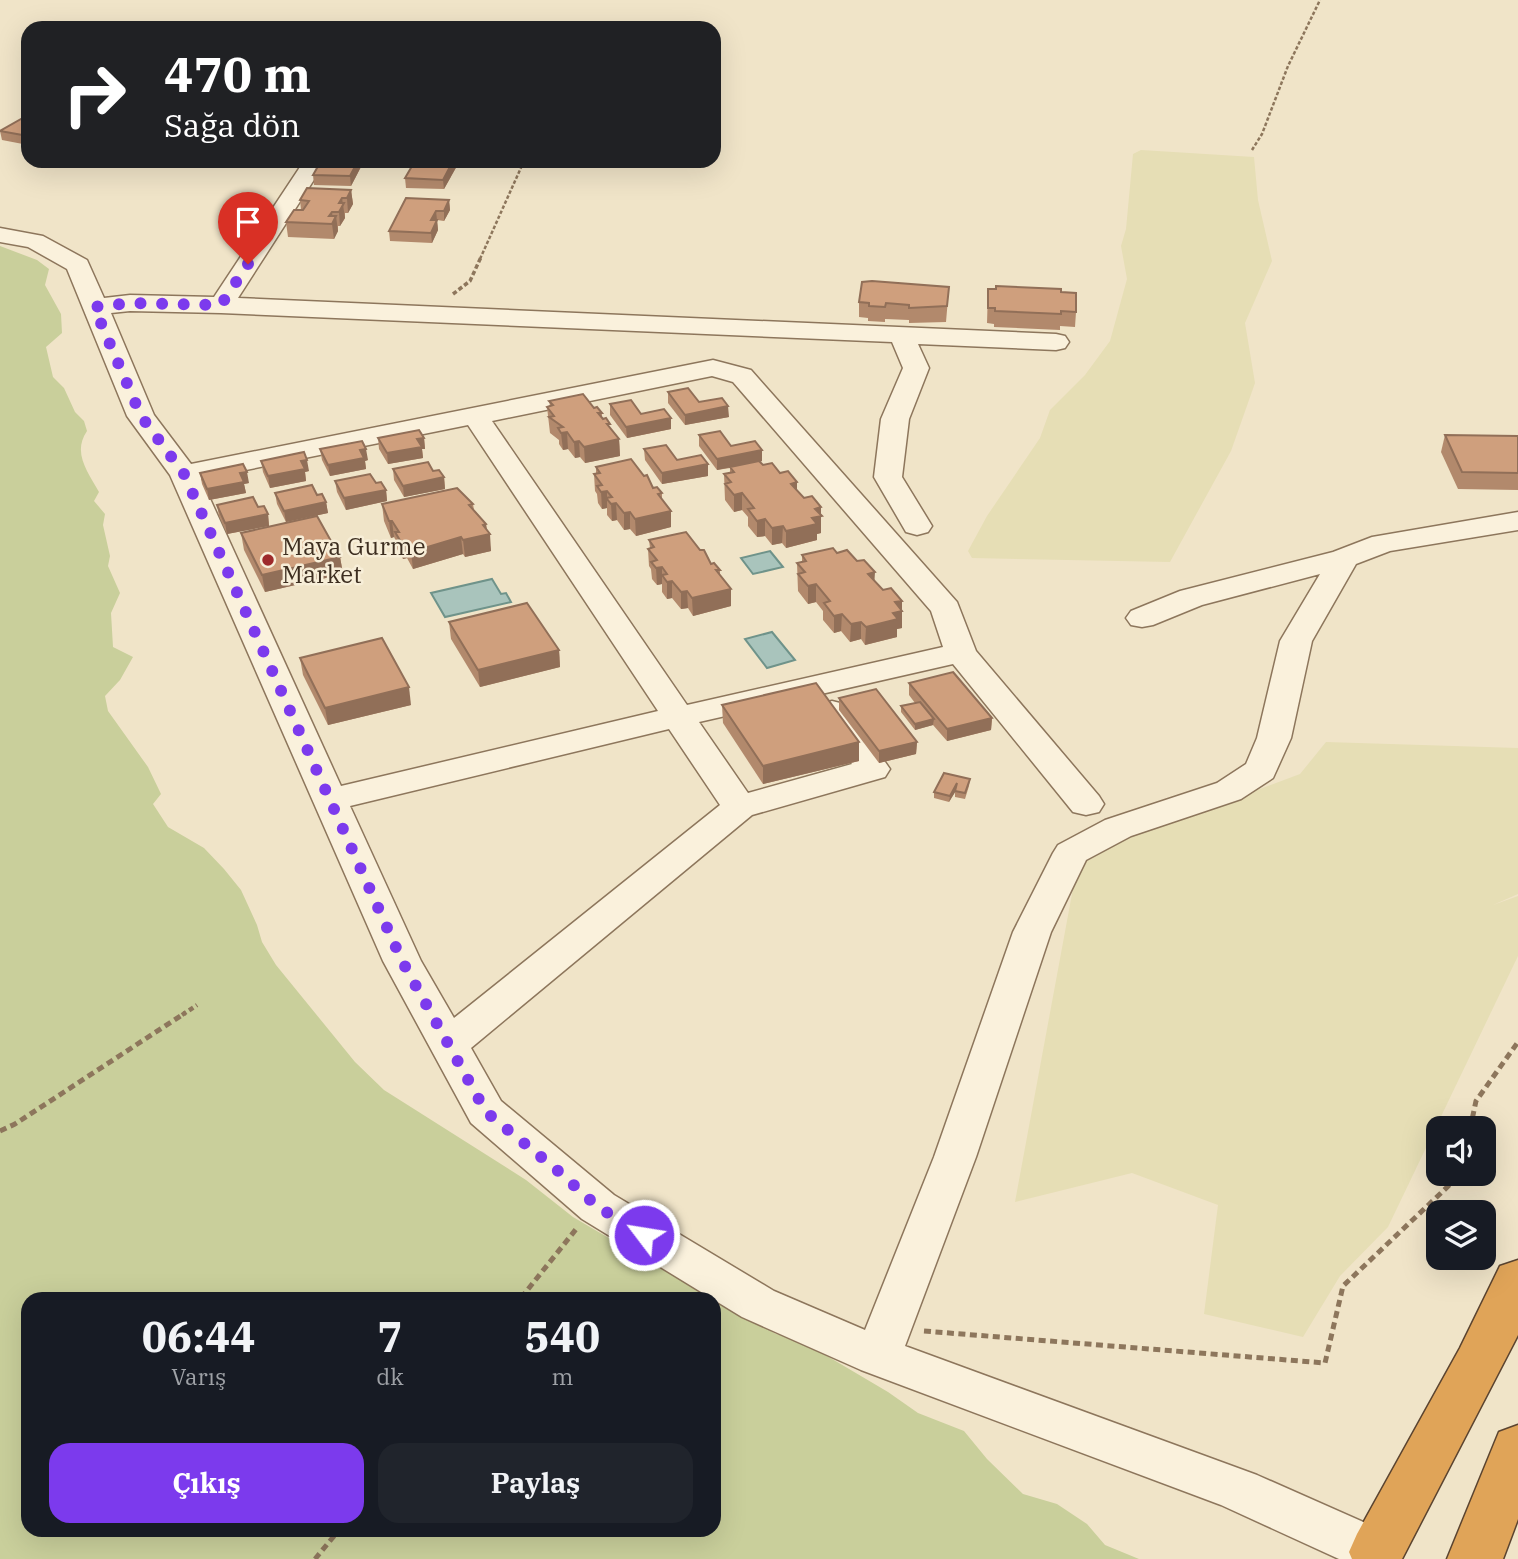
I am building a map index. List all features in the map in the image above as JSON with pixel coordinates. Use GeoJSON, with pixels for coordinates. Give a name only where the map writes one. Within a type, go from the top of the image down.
{"type":"FeatureCollection","features":[{"type":"Feature","properties":{"kind":"highway"},"geometry":{"type":"LineString","coordinates":[[1377,1552],[1480,1359],[1518,1280]]}},
{"type":"Feature","properties":{"kind":"highway"},"geometry":{"type":"LineString","coordinates":[[1475,1559],[1518,1448]]}},
{"type":"Feature","properties":{"kind":"street"},"geometry":{"type":"LineString","coordinates":[[221,305],[310,168]]}},
{"type":"Feature","properties":{"kind":"street"},"geometry":{"type":"LineString","coordinates":[[0,235],[35,241],[78,265],[141,416],[184,474],[402,961],[486,1112],[598,1207],[758,1304],[883,1342],[1239,1490],[1377,1552]]}},
{"type":"Feature","properties":{"kind":"street"},"geometry":{"type":"LineString","coordinates":[[94,307],[130,303],[221,305],[1056,342]]}},
{"type":"Feature","properties":{"kind":"street"},"geometry":{"type":"LineString","coordinates":[[901,334],[916,368],[895,419],[888,477],[917,526]]}},
{"type":"Feature","properties":{"kind":"street"},"geometry":{"type":"LineString","coordinates":[[184,474],[713,368],[742,376],[946,609],[961,653],[1086,804]]}},
{"type":"Feature","properties":{"kind":"street"},"geometry":{"type":"LineString","coordinates":[[475,416],[739,807]]}},
{"type":"Feature","properties":{"kind":"street"},"geometry":{"type":"LineString","coordinates":[[1142,618],[1191,598],[1344,558],[1383,543],[1518,521]]}},
{"type":"Feature","properties":{"kind":"street"},"geometry":{"type":"LineString","coordinates":[[883,1342],[955,1157],[1032,932],[1071,853],[1118,828],[1229,791],[1261,770],[1274,738],[1296,641],[1344,558]]}},
{"type":"Feature","properties":{"kind":"street"},"geometry":{"type":"LineString","coordinates":[[329,800],[961,653]]}},
{"type":"Feature","properties":{"kind":"street"},"geometry":{"type":"LineString","coordinates":[[449,1044],[739,807],[873,769],[828,706]]}},
{"type":"Feature","properties":{"kind":"path"},"geometry":{"type":"LineString","coordinates":[[1252,150],[1260,141],[1272,103],[1320,0]]}},
{"type":"Feature","properties":{"kind":"path"},"geometry":{"type":"LineString","coordinates":[[428,314],[470,281],[521,168]]}},
{"type":"Feature","properties":{"kind":"path"},"geometry":{"type":"LineString","coordinates":[[0,1131],[15,1124],[197,1005]]}},
{"type":"Feature","properties":{"kind":"path"},"geometry":{"type":"LineString","coordinates":[[1473,1116],[1476,1101],[1518,1042]]}},
{"type":"Feature","properties":{"kind":"path"},"geometry":{"type":"LineString","coordinates":[[883,1342],[1325,1363],[1343,1286],[1448,1186]]}},
{"type":"Feature","properties":{"kind":"path"},"geometry":{"type":"LineString","coordinates":[[526,1292],[570,1236],[598,1207]]}},
{"type":"Feature","properties":{"kind":"path"},"geometry":{"type":"LineString","coordinates":[[316,1559],[333,1537]]}},
{"type":"Feature","properties":{"kind":"shaded area"},"geometry":{"type":"Polygon","coordinates":[[[1141,150],[1254,157],[1258,200],[1272,261],[1245,323],[1255,383],[1231,451],[1170,562],[972,558],[968,551],[987,516],[1040,438],[1050,410],[1085,375],[1110,341],[1127,279],[1121,246],[1126,229],[1133,154],[1141,150]]]}},
{"type":"Feature","properties":{"kind":"shaded area"},"geometry":{"type":"Polygon","coordinates":[[[1326,742],[1518,748],[1518,894],[1493,905],[1518,896],[1518,956],[1441,1116],[1426,1116],[1426,1148],[1388,1227],[1340,1276],[1303,1337],[1204,1314],[1218,1205],[1132,1173],[1015,1202],[1079,856],[1300,774],[1326,742]]]}},
{"type":"Feature","properties":{"kind":"green space"},"geometry":{"type":"Polygon","coordinates":[[[0,246],[37,260],[49,269],[45,285],[61,314],[62,333],[46,347],[53,377],[64,388],[87,431],[81,455],[99,492],[94,501],[105,514],[103,525],[110,556],[108,566],[120,593],[111,613],[113,647],[133,657],[120,680],[105,696],[108,711],[148,767],[161,794],[153,804],[168,827],[204,848],[224,869],[241,890],[262,942],[276,965],[355,1062],[384,1090],[526,1180],[573,1217],[701,1292],[21,1292],[21,1537],[721,1537],[721,1304],[776,1334],[800,1340],[918,1413],[964,1431],[987,1459],[1023,1494],[1057,1504],[1087,1524],[1105,1545],[1139,1559],[0,1559],[0,246]]]}},
{"type":"Feature","properties":{"kind":"water"},"geometry":{"type":"Polygon","coordinates":[[[770,551],[783,567],[753,574],[741,558],[770,551]]]}},
{"type":"Feature","properties":{"kind":"water"},"geometry":{"type":"Polygon","coordinates":[[[492,579],[501,594],[506,593],[511,602],[445,617],[431,593],[492,579]]]}},
{"type":"Feature","properties":{"kind":"water"},"geometry":{"type":"Polygon","coordinates":[[[772,632],[795,660],[767,668],[745,639],[772,632]]]}},
{"type":"Feature","properties":{"kind":"building"},"geometry":{"type":"Polygon","coordinates":[[[21,119],[21,135],[0,131],[21,119]]]}},
{"type":"Feature","properties":{"kind":"building"},"geometry":{"type":"Polygon","coordinates":[[[317,168],[354,168],[350,176],[313,175],[317,168]]]}},
{"type":"Feature","properties":{"kind":"building"},"geometry":{"type":"Polygon","coordinates":[[[411,168],[449,168],[443,180],[405,178],[411,168]]]}},
{"type":"Feature","properties":{"kind":"building"},"geometry":{"type":"Polygon","coordinates":[[[307,188],[351,190],[347,198],[342,198],[339,203],[344,203],[339,212],[332,212],[329,216],[336,216],[332,224],[286,222],[294,210],[303,210],[309,201],[300,200],[307,188]]]}},
{"type":"Feature","properties":{"kind":"building"},"geometry":{"type":"Polygon","coordinates":[[[406,198],[449,200],[444,211],[436,211],[431,220],[437,220],[431,233],[389,231],[406,198]]]}},
{"type":"Feature","properties":{"kind":"building"},"geometry":{"type":"Polygon","coordinates":[[[862,282],[949,287],[947,306],[909,308],[909,305],[886,303],[885,307],[859,302],[862,282]]]}},
{"type":"Feature","properties":{"kind":"building"},"geometry":{"type":"Polygon","coordinates":[[[996,286],[1061,289],[1061,292],[1076,293],[1076,312],[1061,311],[1061,314],[995,311],[995,308],[988,308],[988,289],[996,289],[996,286]]]}},
{"type":"Feature","properties":{"kind":"building"},"geometry":{"type":"Polygon","coordinates":[[[688,388],[699,402],[722,398],[728,406],[685,415],[668,392],[688,388]]]}},
{"type":"Feature","properties":{"kind":"building"},"geometry":{"type":"Polygon","coordinates":[[[583,394],[594,408],[597,407],[602,413],[598,413],[603,419],[606,418],[610,424],[607,424],[619,439],[584,447],[579,441],[574,442],[567,432],[561,433],[558,428],[563,427],[549,417],[554,416],[547,407],[553,405],[549,401],[583,394]]]}},
{"type":"Feature","properties":{"kind":"building"},"geometry":{"type":"Polygon","coordinates":[[[631,400],[641,414],[664,409],[671,418],[626,427],[610,404],[631,400]]]}},
{"type":"Feature","properties":{"kind":"building"},"geometry":{"type":"Polygon","coordinates":[[[419,430],[424,438],[417,439],[422,447],[387,453],[378,438],[419,430]]]}},
{"type":"Feature","properties":{"kind":"building"},"geometry":{"type":"Polygon","coordinates":[[[720,431],[731,446],[755,441],[762,450],[717,459],[699,435],[720,431]]]}},
{"type":"Feature","properties":{"kind":"building"},"geometry":{"type":"Polygon","coordinates":[[[1445,435],[1518,436],[1518,473],[1462,472],[1445,435]]]}},
{"type":"Feature","properties":{"kind":"building"},"geometry":{"type":"Polygon","coordinates":[[[362,441],[366,449],[360,450],[364,458],[328,465],[320,449],[362,441]]]}},
{"type":"Feature","properties":{"kind":"building"},"geometry":{"type":"Polygon","coordinates":[[[666,445],[677,460],[701,455],[708,464],[662,473],[644,449],[666,445]]]}},
{"type":"Feature","properties":{"kind":"building"},"geometry":{"type":"Polygon","coordinates":[[[304,452],[307,460],[301,461],[305,469],[268,476],[261,461],[304,452]]]}},
{"type":"Feature","properties":{"kind":"building"},"geometry":{"type":"Polygon","coordinates":[[[631,459],[644,476],[647,475],[653,488],[657,487],[662,493],[658,494],[671,511],[635,519],[630,512],[624,513],[616,503],[611,504],[606,498],[612,497],[607,491],[601,492],[597,486],[602,485],[594,474],[600,473],[596,467],[631,459]]]}},
{"type":"Feature","properties":{"kind":"building"},"geometry":{"type":"Polygon","coordinates":[[[759,461],[763,465],[772,463],[780,473],[788,471],[797,482],[791,484],[804,498],[812,496],[821,507],[815,509],[822,516],[812,518],[817,524],[786,531],[783,526],[772,528],[765,519],[757,521],[748,509],[754,508],[742,493],[734,495],[725,484],[731,482],[724,474],[734,472],[730,467],[759,461]]]}},
{"type":"Feature","properties":{"kind":"building"},"geometry":{"type":"Polygon","coordinates":[[[428,462],[433,471],[439,470],[444,477],[403,486],[393,469],[428,462]]]}},
{"type":"Feature","properties":{"kind":"building"},"geometry":{"type":"Polygon","coordinates":[[[243,464],[247,472],[240,473],[244,482],[207,489],[200,473],[243,464]]]}},
{"type":"Feature","properties":{"kind":"building"},"geometry":{"type":"Polygon","coordinates":[[[370,474],[376,483],[381,482],[386,490],[344,498],[335,481],[370,474]]]}},
{"type":"Feature","properties":{"kind":"building"},"geometry":{"type":"Polygon","coordinates":[[[312,485],[317,495],[322,494],[326,502],[284,511],[275,493],[312,485]]]}},
{"type":"Feature","properties":{"kind":"building"},"geometry":{"type":"Polygon","coordinates":[[[457,488],[473,504],[469,505],[486,524],[483,525],[490,534],[463,540],[461,537],[411,552],[405,541],[401,542],[395,532],[399,532],[392,521],[389,521],[382,504],[457,488]]]}},
{"type":"Feature","properties":{"kind":"building"},"geometry":{"type":"Polygon","coordinates":[[[253,497],[258,507],[264,506],[268,514],[225,523],[217,505],[253,497]]]}},
{"type":"Feature","properties":{"kind":"building"},"geometry":{"type":"Polygon","coordinates":[[[317,516],[340,557],[262,575],[241,533],[317,516]]]}},
{"type":"Feature","properties":{"kind":"building"},"geometry":{"type":"Polygon","coordinates":[[[686,532],[700,550],[704,550],[711,564],[714,563],[720,570],[716,570],[731,589],[692,598],[687,591],[681,592],[672,581],[667,582],[662,575],[667,574],[662,567],[656,568],[651,562],[657,560],[648,549],[654,547],[649,540],[686,532]]]}},
{"type":"Feature","properties":{"kind":"building"},"geometry":{"type":"Polygon","coordinates":[[[833,548],[837,553],[847,550],[857,561],[864,560],[875,572],[868,574],[883,590],[891,588],[902,601],[895,602],[902,611],[893,613],[898,619],[866,627],[861,622],[851,624],[842,614],[834,616],[824,603],[830,601],[816,584],[808,586],[798,574],[805,572],[797,563],[806,561],[802,555],[833,548]]]}},
{"type":"Feature","properties":{"kind":"building"},"geometry":{"type":"Polygon","coordinates":[[[527,603],[559,650],[478,670],[449,622],[527,603]]]}},
{"type":"Feature","properties":{"kind":"building"},"geometry":{"type":"Polygon","coordinates":[[[382,638],[409,687],[325,708],[300,658],[382,638]]]}},
{"type":"Feature","properties":{"kind":"building"},"geometry":{"type":"Polygon","coordinates":[[[953,672],[992,718],[947,729],[909,683],[953,672]]]}},
{"type":"Feature","properties":{"kind":"building"},"geometry":{"type":"Polygon","coordinates":[[[816,683],[859,742],[763,766],[722,705],[816,683]]]}},
{"type":"Feature","properties":{"kind":"building"},"geometry":{"type":"Polygon","coordinates":[[[876,689],[917,742],[879,751],[839,698],[876,689]]]}},
{"type":"Feature","properties":{"kind":"building"},"geometry":{"type":"Polygon","coordinates":[[[920,702],[934,719],[915,724],[901,706],[920,702]]]}},
{"type":"Feature","properties":{"kind":"building"},"geometry":{"type":"Polygon","coordinates":[[[944,773],[970,779],[965,793],[955,791],[957,783],[950,796],[934,792],[944,773]]]}},
{"type":"Feature","properties":{"kind":"place","name":"Maya Gurme Market"},"geometry":{"type":"Point","coordinates":[268,560]}},
{"type":"Feature","properties":{"kind":"route"},"geometry":{"type":"LineString","coordinates":[[248,264],[221,305],[130,303],[94,307],[141,416],[184,474],[402,961],[486,1112],[598,1207],[644,1235]]}}]}
